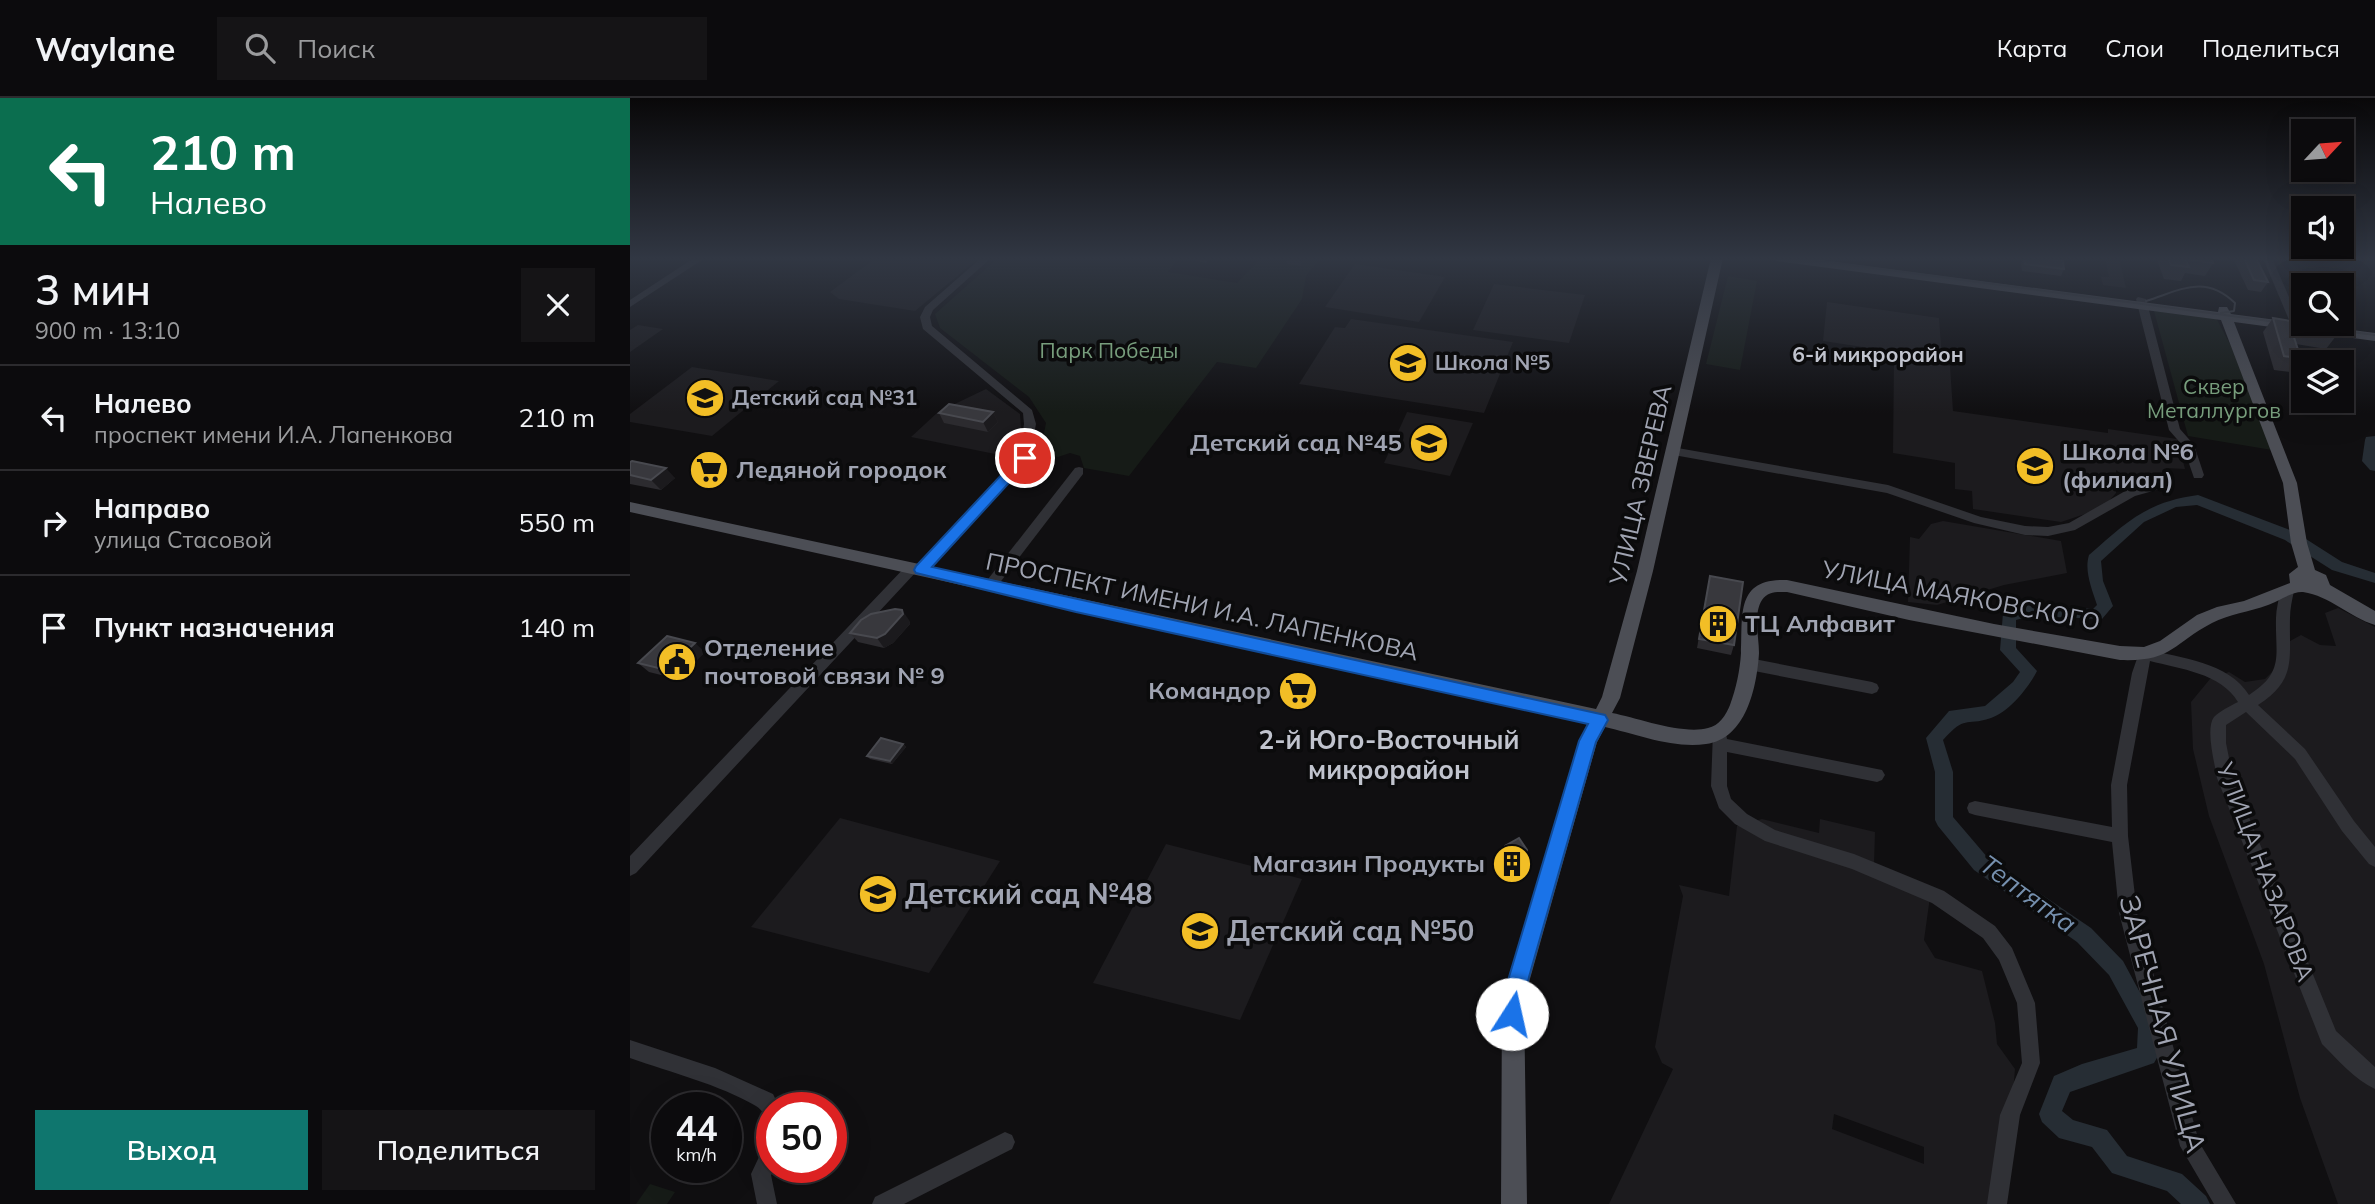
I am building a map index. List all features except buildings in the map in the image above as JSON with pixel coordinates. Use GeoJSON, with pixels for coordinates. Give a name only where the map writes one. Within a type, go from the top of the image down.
{"type":"FeatureCollection","features":[{"type":"Feature","properties":{"kind":"main road","name":"УЛИЦА ЗВЕРЕВА"},"geometry":{"type":"LineString","coordinates":[[1514,1204],[1513,1000],[1588,741],[1611,698],[1705,310]]}},
{"type":"Feature","properties":{"kind":"main road"},"geometry":{"type":"LineString","coordinates":[[2195,310],[2291,321]]}},
{"type":"Feature","properties":{"kind":"main road"},"geometry":{"type":"LineString","coordinates":[[2240,316],[2285,470],[2299,536],[2299,583]]}},
{"type":"Feature","properties":{"kind":"main road"},"geometry":{"type":"LineString","coordinates":[[2354,327],[2375,330]]}},
{"type":"Feature","properties":{"kind":"main road"},"geometry":{"type":"LineString","coordinates":[[2354,333],[2375,337]]}},
{"type":"Feature","properties":{"kind":"main road","name":"ПРОСПЕКТ ИМЕНИ И.А. ЛАПЕНКОВА"},"geometry":{"type":"LineString","coordinates":[[630,508],[1599,720],[1683,736],[1720,738]]}},
{"type":"Feature","properties":{"kind":"main road"},"geometry":{"type":"LineString","coordinates":[[2145,654],[2166,646],[2203,620],[2223,611],[2246,607],[2299,583],[2315,590],[2323,589],[2375,619]]}},
{"type":"Feature","properties":{"kind":"main road","name":"УЛИЦА МАЯКОВСКОГО"},"geometry":{"type":"LineString","coordinates":[[1749,664],[1751,605],[1758,594],[1768,587],[1787,586],[1994,631],[2120,653],[2145,654]]}},
{"type":"Feature","properties":{"kind":"main road"},"geometry":{"type":"LineString","coordinates":[[1720,738],[1737,710],[1749,664]]}},
{"type":"Feature","properties":{"kind":"street"},"geometry":{"type":"LineString","coordinates":[[630,868],[1025,458],[1030,424],[1028,412],[927,327],[925,317],[929,310]]}},
{"type":"Feature","properties":{"kind":"street"},"geometry":{"type":"LineString","coordinates":[[2144,310],[2175,430],[2188,445],[2198,475]]}},
{"type":"Feature","properties":{"kind":"street"},"geometry":{"type":"LineString","coordinates":[[1672,451],[1888,489],[1913,496],[1966,519],[2028,530],[2060,530],[2078,525],[2128,494],[2163,484]]}},
{"type":"Feature","properties":{"kind":"street"},"geometry":{"type":"LineString","coordinates":[[990,586],[1079,471]]}},
{"type":"Feature","properties":{"kind":"street","name":"УЛИЦА НАЗАРОВА"},"geometry":{"type":"LineString","coordinates":[[2299,583],[2283,621],[2287,653],[2283,670],[2266,691],[2220,722],[2218,743],[2225,778],[2329,1037],[2344,1054],[2375,1079]]}},
{"type":"Feature","properties":{"kind":"street"},"geometry":{"type":"LineString","coordinates":[[2145,654],[2196,667],[2227,680],[2236,688],[2246,704],[2300,754],[2348,826],[2375,859]]}},
{"type":"Feature","properties":{"kind":"street","name":"ЗАРЕЧНАЯ УЛИЦА"},"geometry":{"type":"LineString","coordinates":[[2145,654],[2139,673],[2119,785],[2120,836],[2131,926],[2190,1146],[2226,1204]]}},
{"type":"Feature","properties":{"kind":"street"},"geometry":{"type":"LineString","coordinates":[[1749,664],[1872,688]]}},
{"type":"Feature","properties":{"kind":"street"},"geometry":{"type":"LineString","coordinates":[[1877,775],[1720,738],[1719,786],[1725,803],[1741,819],[1771,836],[1854,862],[1938,897],[1989,932],[2006,954],[2026,1003],[2031,1063],[2010,1115],[1997,1204]]}},
{"type":"Feature","properties":{"kind":"street"},"geometry":{"type":"LineString","coordinates":[[1975,808],[2120,836]]}},
{"type":"Feature","properties":{"kind":"street"},"geometry":{"type":"LineString","coordinates":[[630,1049],[756,1096]]}},
{"type":"Feature","properties":{"kind":"street"},"geometry":{"type":"LineString","coordinates":[[882,1204],[1005,1142]]}},
{"type":"Feature","properties":{"kind":"street"},"geometry":{"type":"LineString","coordinates":[[763,1183],[767,1204]]}},
{"type":"Feature","properties":{"kind":"shaded area"},"geometry":{"type":"Polygon","coordinates":[[[1341,310],[1426,310],[1419,322],[1341,310]]]}},
{"type":"Feature","properties":{"kind":"shaded area"},"geometry":{"type":"Polygon","coordinates":[[[1482,310],[1580,310],[1569,343],[1473,330],[1482,310]]]}},
{"type":"Feature","properties":{"kind":"shaded area"},"geometry":{"type":"Polygon","coordinates":[[[1826,310],[1880,310],[1939,318],[1942,359],[1823,341],[1826,310]]]}},
{"type":"Feature","properties":{"kind":"shaded area","name":"Школа №5"},"geometry":{"type":"Polygon","coordinates":[[[1351,319],[1513,342],[1484,413],[1299,384],[1335,327],[1345,328],[1351,319]]]}},
{"type":"Feature","properties":{"kind":"shaded area"},"geometry":{"type":"Polygon","coordinates":[[[638,325],[663,329],[630,352],[630,330],[638,325]]]}},
{"type":"Feature","properties":{"kind":"shaded area","name":"Школа №6 (филиал)"},"geometry":{"type":"Polygon","coordinates":[[[1894,357],[1950,366],[1953,411],[2108,433],[2108,429],[2177,439],[2185,469],[2166,468],[2164,478],[2131,481],[2116,470],[2116,493],[2103,508],[2061,522],[1973,509],[1972,491],[1955,489],[1955,463],[1893,453],[1894,357]]]}},
{"type":"Feature","properties":{"kind":"shaded area","name":"Детский сад №31"},"geometry":{"type":"Polygon","coordinates":[[[692,367],[779,381],[712,436],[630,422],[630,414],[692,367]]]}},
{"type":"Feature","properties":{"kind":"shaded area"},"geometry":{"type":"Polygon","coordinates":[[[986,389],[1020,414],[1022,443],[995,454],[911,437],[938,412],[986,389]]]}},
{"type":"Feature","properties":{"kind":"shaded area","name":"Детский сад №45"},"geometry":{"type":"Polygon","coordinates":[[[1407,412],[1473,423],[1450,476],[1384,463],[1407,412]]]}},
{"type":"Feature","properties":{"kind":"shaded area"},"geometry":{"type":"Polygon","coordinates":[[[1943,521],[2061,541],[2067,573],[2004,585],[1937,605],[1908,602],[1910,537],[1919,539],[1931,524],[1943,521]]]}},
{"type":"Feature","properties":{"kind":"shaded area"},"geometry":{"type":"Polygon","coordinates":[[[2338,608],[2375,627],[2375,1204],[2338,1204],[2300,1098],[2264,964],[2209,816],[2193,749],[2191,702],[2210,679],[2229,672],[2245,682],[2265,679],[2275,669],[2279,647],[2301,635],[2320,645],[2336,646],[2325,613],[2338,608]]]}},
{"type":"Feature","properties":{"kind":"shaded area","name":"Детский сад №48"},"geometry":{"type":"Polygon","coordinates":[[[840,818],[1000,861],[929,973],[751,927],[840,818]]]}},
{"type":"Feature","properties":{"kind":"shaded area"},"geometry":{"type":"Polygon","coordinates":[[[1762,819],[1819,833],[1820,819],[1875,832],[1874,864],[1930,897],[1924,940],[1935,958],[1982,971],[1995,1023],[1997,1044],[2015,1069],[1991,1204],[1609,1204],[1673,1069],[1662,1063],[1655,1047],[1683,896],[1679,885],[1729,896],[1737,826],[1762,819]],[[1834,1114],[1832,1129],[1924,1164],[1924,1147],[1834,1114]]]}},
{"type":"Feature","properties":{"kind":"shaded area","name":"Детский сад №50"},"geometry":{"type":"Polygon","coordinates":[[[1166,844],[1302,879],[1240,1020],[1093,983],[1166,844]]]}},
{"type":"Feature","properties":{"kind":"green space","name":"Парк Победы"},"geometry":{"type":"Polygon","coordinates":[[[940,310],[1295,310],[1256,368],[1217,362],[1129,476],[1084,468],[1080,456],[1070,453],[1058,457],[1040,453],[1046,423],[1029,397],[940,328],[935,314],[940,310]]]}},
{"type":"Feature","properties":{"kind":"green space"},"geometry":{"type":"Polygon","coordinates":[[[1720,310],[1752,310],[1740,370],[1706,364],[1720,310]]]}},
{"type":"Feature","properties":{"kind":"green space","name":"Сквер Металлургов"},"geometry":{"type":"Polygon","coordinates":[[[2154,311],[2216,318],[2231,346],[2272,450],[2188,436],[2154,311]]]}},
{"type":"Feature","properties":{"kind":"green space"},"geometry":{"type":"Polygon","coordinates":[[[650,1184],[675,1192],[667,1204],[636,1204],[650,1184]]]}},
{"type":"Feature","properties":{"kind":"waterway","name":"Тептятка"},"geometry":{"type":"LineString","coordinates":[[2375,440],[2371,440],[2369,461],[2375,467]]}},
{"type":"Feature","properties":{"kind":"waterway","name":"Тептятка"},"geometry":{"type":"LineString","coordinates":[[2198,1204],[2174,1182],[2120,1165],[2099,1138],[2067,1130],[2050,1114],[2062,1084],[2082,1075],[2147,1056],[2148,1026],[2116,968],[2084,935],[1981,864],[1944,820],[1944,772],[1934,738],[1955,716],[1989,712],[2019,687],[2029,671],[2008,650],[2008,617],[2030,610],[2097,615],[2105,606],[2096,581],[2094,559],[2139,519],[2173,503],[2198,500],[2290,536],[2337,566],[2375,578]]}},
{"type":"Feature","properties":{"kind":"tram line"},"geometry":{"type":"LineString","coordinates":[[2184,310],[2291,324]]}},
{"type":"Feature","properties":{"kind":"tram line"},"geometry":{"type":"LineString","coordinates":[[2221,313],[2234,310]]}},
{"type":"Feature","properties":{"kind":"tram line"},"geometry":{"type":"LineString","coordinates":[[2354,332],[2375,335]]}},
{"type":"Feature","properties":{"kind":"place","name":"Школа №5"},"geometry":{"type":"Point","coordinates":[1408,363]}},
{"type":"Feature","properties":{"kind":"place","name":"Детский сад №31"},"geometry":{"type":"Point","coordinates":[705,398]}},
{"type":"Feature","properties":{"kind":"place","name":"Детский сад №45"},"geometry":{"type":"Point","coordinates":[1429,443]}},
{"type":"Feature","properties":{"kind":"place","name":"Школа №6 (филиал)"},"geometry":{"type":"Point","coordinates":[2035,466]}},
{"type":"Feature","properties":{"kind":"place","name":"Ледяной городок"},"geometry":{"type":"Point","coordinates":[709,470]}},
{"type":"Feature","properties":{"kind":"place","name":"ТЦ Алфавит"},"geometry":{"type":"Point","coordinates":[1718,624]}},
{"type":"Feature","properties":{"kind":"place","name":"Отделение почтовой связи № 9"},"geometry":{"type":"Point","coordinates":[677,662]}},
{"type":"Feature","properties":{"kind":"place","name":"Командор"},"geometry":{"type":"Point","coordinates":[1298,691]}},
{"type":"Feature","properties":{"kind":"place","name":"Магазин Продукты"},"geometry":{"type":"Point","coordinates":[1512,864]}},
{"type":"Feature","properties":{"kind":"place","name":"Детский сад №48"},"geometry":{"type":"Point","coordinates":[878,894]}},
{"type":"Feature","properties":{"kind":"place","name":"Детский сад №50"},"geometry":{"type":"Point","coordinates":[1200,931]}},
{"type":"Feature","properties":{"kind":"district","name":"6-й микрорайон"},"geometry":{"type":"Point","coordinates":[1878,355]}},
{"type":"Feature","properties":{"kind":"district","name":"2-й Юго-Восточный микрорайон"},"geometry":{"type":"Point","coordinates":[1389,755]}},
{"type":"Feature","properties":{"kind":"route"},"geometry":{"type":"LineString","coordinates":[[1025,458],[921,570],[1599,720],[1588,741],[1519,977],[1512,1014]]}}]}
